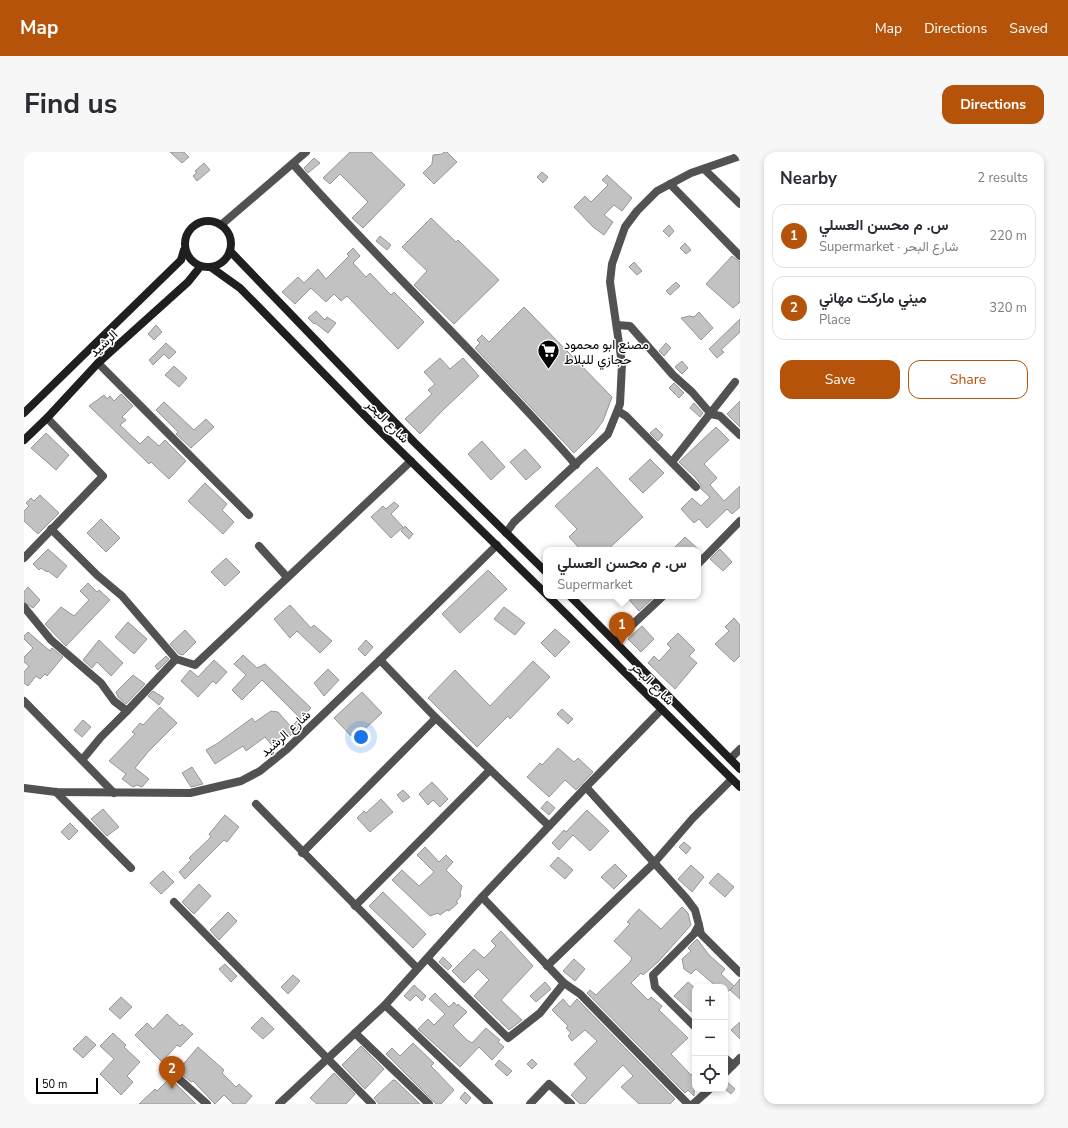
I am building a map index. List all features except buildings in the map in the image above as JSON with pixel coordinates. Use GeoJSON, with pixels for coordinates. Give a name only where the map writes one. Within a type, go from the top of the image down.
{"type":"FeatureCollection","features":[{"type":"Feature","properties":{"kind":"main road"},"geometry":{"type":"LineString","coordinates":[[208,221],[221,225],[230,237],[230,251],[226,259],[220,265],[212,268],[200,267],[193,263],[184,250],[187,233],[196,224],[208,221]]}},
{"type":"Feature","properties":{"kind":"main road","name":"الرشيد"},"geometry":{"type":"LineString","coordinates":[[24,413],[181,260],[184,250]]}},
{"type":"Feature","properties":{"kind":"main road","name":"شارع البحر"},"geometry":{"type":"LineString","coordinates":[[230,251],[414,442],[543,569]]}},
{"type":"Feature","properties":{"kind":"main road","name":"الرشيد"},"geometry":{"type":"LineString","coordinates":[[24,440],[48,418],[98,363],[188,282],[200,267]]}},
{"type":"Feature","properties":{"kind":"main road","name":"شارع البحر"},"geometry":{"type":"LineString","coordinates":[[212,268],[240,288],[411,461],[543,591]]}},
{"type":"Feature","properties":{"kind":"main road","name":"شارع البحر"},"geometry":{"type":"LineString","coordinates":[[551,599],[740,787]]}},
{"type":"Feature","properties":{"kind":"main road"},"geometry":{"type":"LineString","coordinates":[[561,609],[569,599]]}},
{"type":"Feature","properties":{"kind":"main road","name":"شارع البحر"},"geometry":{"type":"LineString","coordinates":[[573,599],[740,768]]}},
{"type":"Feature","properties":{"kind":"street"},"geometry":{"type":"LineString","coordinates":[[221,225],[306,152]]}},
{"type":"Feature","properties":{"kind":"street"},"geometry":{"type":"LineString","coordinates":[[506,533],[514,522],[608,434],[618,411],[620,404],[622,364],[610,282],[612,264],[624,228],[647,199],[670,184],[704,169],[740,156]]}},
{"type":"Feature","properties":{"kind":"street"},"geometry":{"type":"LineString","coordinates":[[293,164],[343,220],[524,406],[576,465]]}},
{"type":"Feature","properties":{"kind":"street"},"geometry":{"type":"LineString","coordinates":[[704,169],[740,204]]}},
{"type":"Feature","properties":{"kind":"street"},"geometry":{"type":"LineString","coordinates":[[670,184],[740,256]]}},
{"type":"Feature","properties":{"kind":"street"},"geometry":{"type":"LineString","coordinates":[[617,325],[630,326],[673,375],[692,392],[711,414],[720,416],[740,435]]}},
{"type":"Feature","properties":{"kind":"street"},"geometry":{"type":"LineString","coordinates":[[98,363],[249,515]]}},
{"type":"Feature","properties":{"kind":"street"},"geometry":{"type":"LineString","coordinates":[[672,462],[735,382]]}},
{"type":"Feature","properties":{"kind":"street"},"geometry":{"type":"LineString","coordinates":[[618,411],[626,416],[696,487]]}},
{"type":"Feature","properties":{"kind":"street"},"geometry":{"type":"LineString","coordinates":[[24,558],[103,476],[48,418]]}},
{"type":"Feature","properties":{"kind":"street"},"geometry":{"type":"LineString","coordinates":[[51,529],[97,575],[122,596],[176,659],[195,665],[411,461]]}},
{"type":"Feature","properties":{"kind":"street"},"geometry":{"type":"LineString","coordinates":[[701,561],[740,521]]}},
{"type":"Feature","properties":{"kind":"street","name":"شارع الرشيد"},"geometry":{"type":"LineString","coordinates":[[24,788],[56,792],[190,793],[241,781],[260,771],[286,750],[497,545]]}},
{"type":"Feature","properties":{"kind":"street"},"geometry":{"type":"LineString","coordinates":[[259,546],[287,577]]}},
{"type":"Feature","properties":{"kind":"street"},"geometry":{"type":"LineString","coordinates":[[615,641],[660,599]]}},
{"type":"Feature","properties":{"kind":"street"},"geometry":{"type":"LineString","coordinates":[[24,608],[51,640],[101,683],[114,701],[127,711]]}},
{"type":"Feature","properties":{"kind":"street"},"geometry":{"type":"LineString","coordinates":[[82,760],[101,737],[176,659]]}},
{"type":"Feature","properties":{"kind":"street"},"geometry":{"type":"LineString","coordinates":[[380,660],[436,718],[550,826]]}},
{"type":"Feature","properties":{"kind":"street"},"geometry":{"type":"LineString","coordinates":[[24,701],[114,793]]}},
{"type":"Feature","properties":{"kind":"street"},"geometry":{"type":"LineString","coordinates":[[279,1104],[385,1005],[428,959],[482,897],[662,709]]}},
{"type":"Feature","properties":{"kind":"street"},"geometry":{"type":"LineString","coordinates":[[302,853],[436,718]]}},
{"type":"Feature","properties":{"kind":"street"},"geometry":{"type":"LineString","coordinates":[[730,759],[740,749]]}},
{"type":"Feature","properties":{"kind":"street"},"geometry":{"type":"LineString","coordinates":[[356,906],[490,770]]}},
{"type":"Feature","properties":{"kind":"street"},"geometry":{"type":"LineString","coordinates":[[547,966],[654,863],[693,818],[732,779]]}},
{"type":"Feature","properties":{"kind":"street"},"geometry":{"type":"LineString","coordinates":[[586,787],[694,910],[701,934],[740,973]]}},
{"type":"Feature","properties":{"kind":"street"},"geometry":{"type":"LineString","coordinates":[[56,792],[131,868]]}},
{"type":"Feature","properties":{"kind":"street"},"geometry":{"type":"LineString","coordinates":[[256,804],[302,853],[418,968]]}},
{"type":"Feature","properties":{"kind":"street"},"geometry":{"type":"LineString","coordinates":[[482,897],[547,966],[564,983],[580,994],[688,1104]]}},
{"type":"Feature","properties":{"kind":"street"},"geometry":{"type":"LineString","coordinates":[[174,902],[326,1059],[372,1104]]}},
{"type":"Feature","properties":{"kind":"street"},"geometry":{"type":"LineString","coordinates":[[692,1024],[655,986],[652,975],[694,934],[698,926]]}},
{"type":"Feature","properties":{"kind":"street"},"geometry":{"type":"LineString","coordinates":[[428,959],[508,1038],[540,1013],[564,983]]}},
{"type":"Feature","properties":{"kind":"street"},"geometry":{"type":"LineString","coordinates":[[385,1005],[489,1104]]}},
{"type":"Feature","properties":{"kind":"street"},"geometry":{"type":"LineString","coordinates":[[355,1032],[429,1104]]}},
{"type":"Feature","properties":{"kind":"street"},"geometry":{"type":"LineString","coordinates":[[728,1070],[740,1058]]}},
{"type":"Feature","properties":{"kind":"street"},"geometry":{"type":"LineString","coordinates":[[728,1061],[733,1065]]}},
{"type":"Feature","properties":{"kind":"street"},"geometry":{"type":"LineString","coordinates":[[178,1078],[207,1104]]}},
{"type":"Feature","properties":{"kind":"street"},"geometry":{"type":"LineString","coordinates":[[530,1104],[550,1084],[571,1104]]}},
{"type":"Feature","properties":{"kind":"street"},"geometry":{"type":"LineString","coordinates":[[693,1104],[707,1092]]}},
{"type":"Feature","properties":{"kind":"place","name":"مصنع ابو محمود حجازي للبلاط"},"geometry":{"type":"Point","coordinates":[549,370]}},
{"type":"Feature","properties":{"kind":"place","name":"س. م محسن العسلي"},"geometry":{"type":"Point","coordinates":[622,645]}},
{"type":"Feature","properties":{"kind":"place","name":"ميني ماركت مهاني"},"geometry":{"type":"Point","coordinates":[172,1089]}}]}
